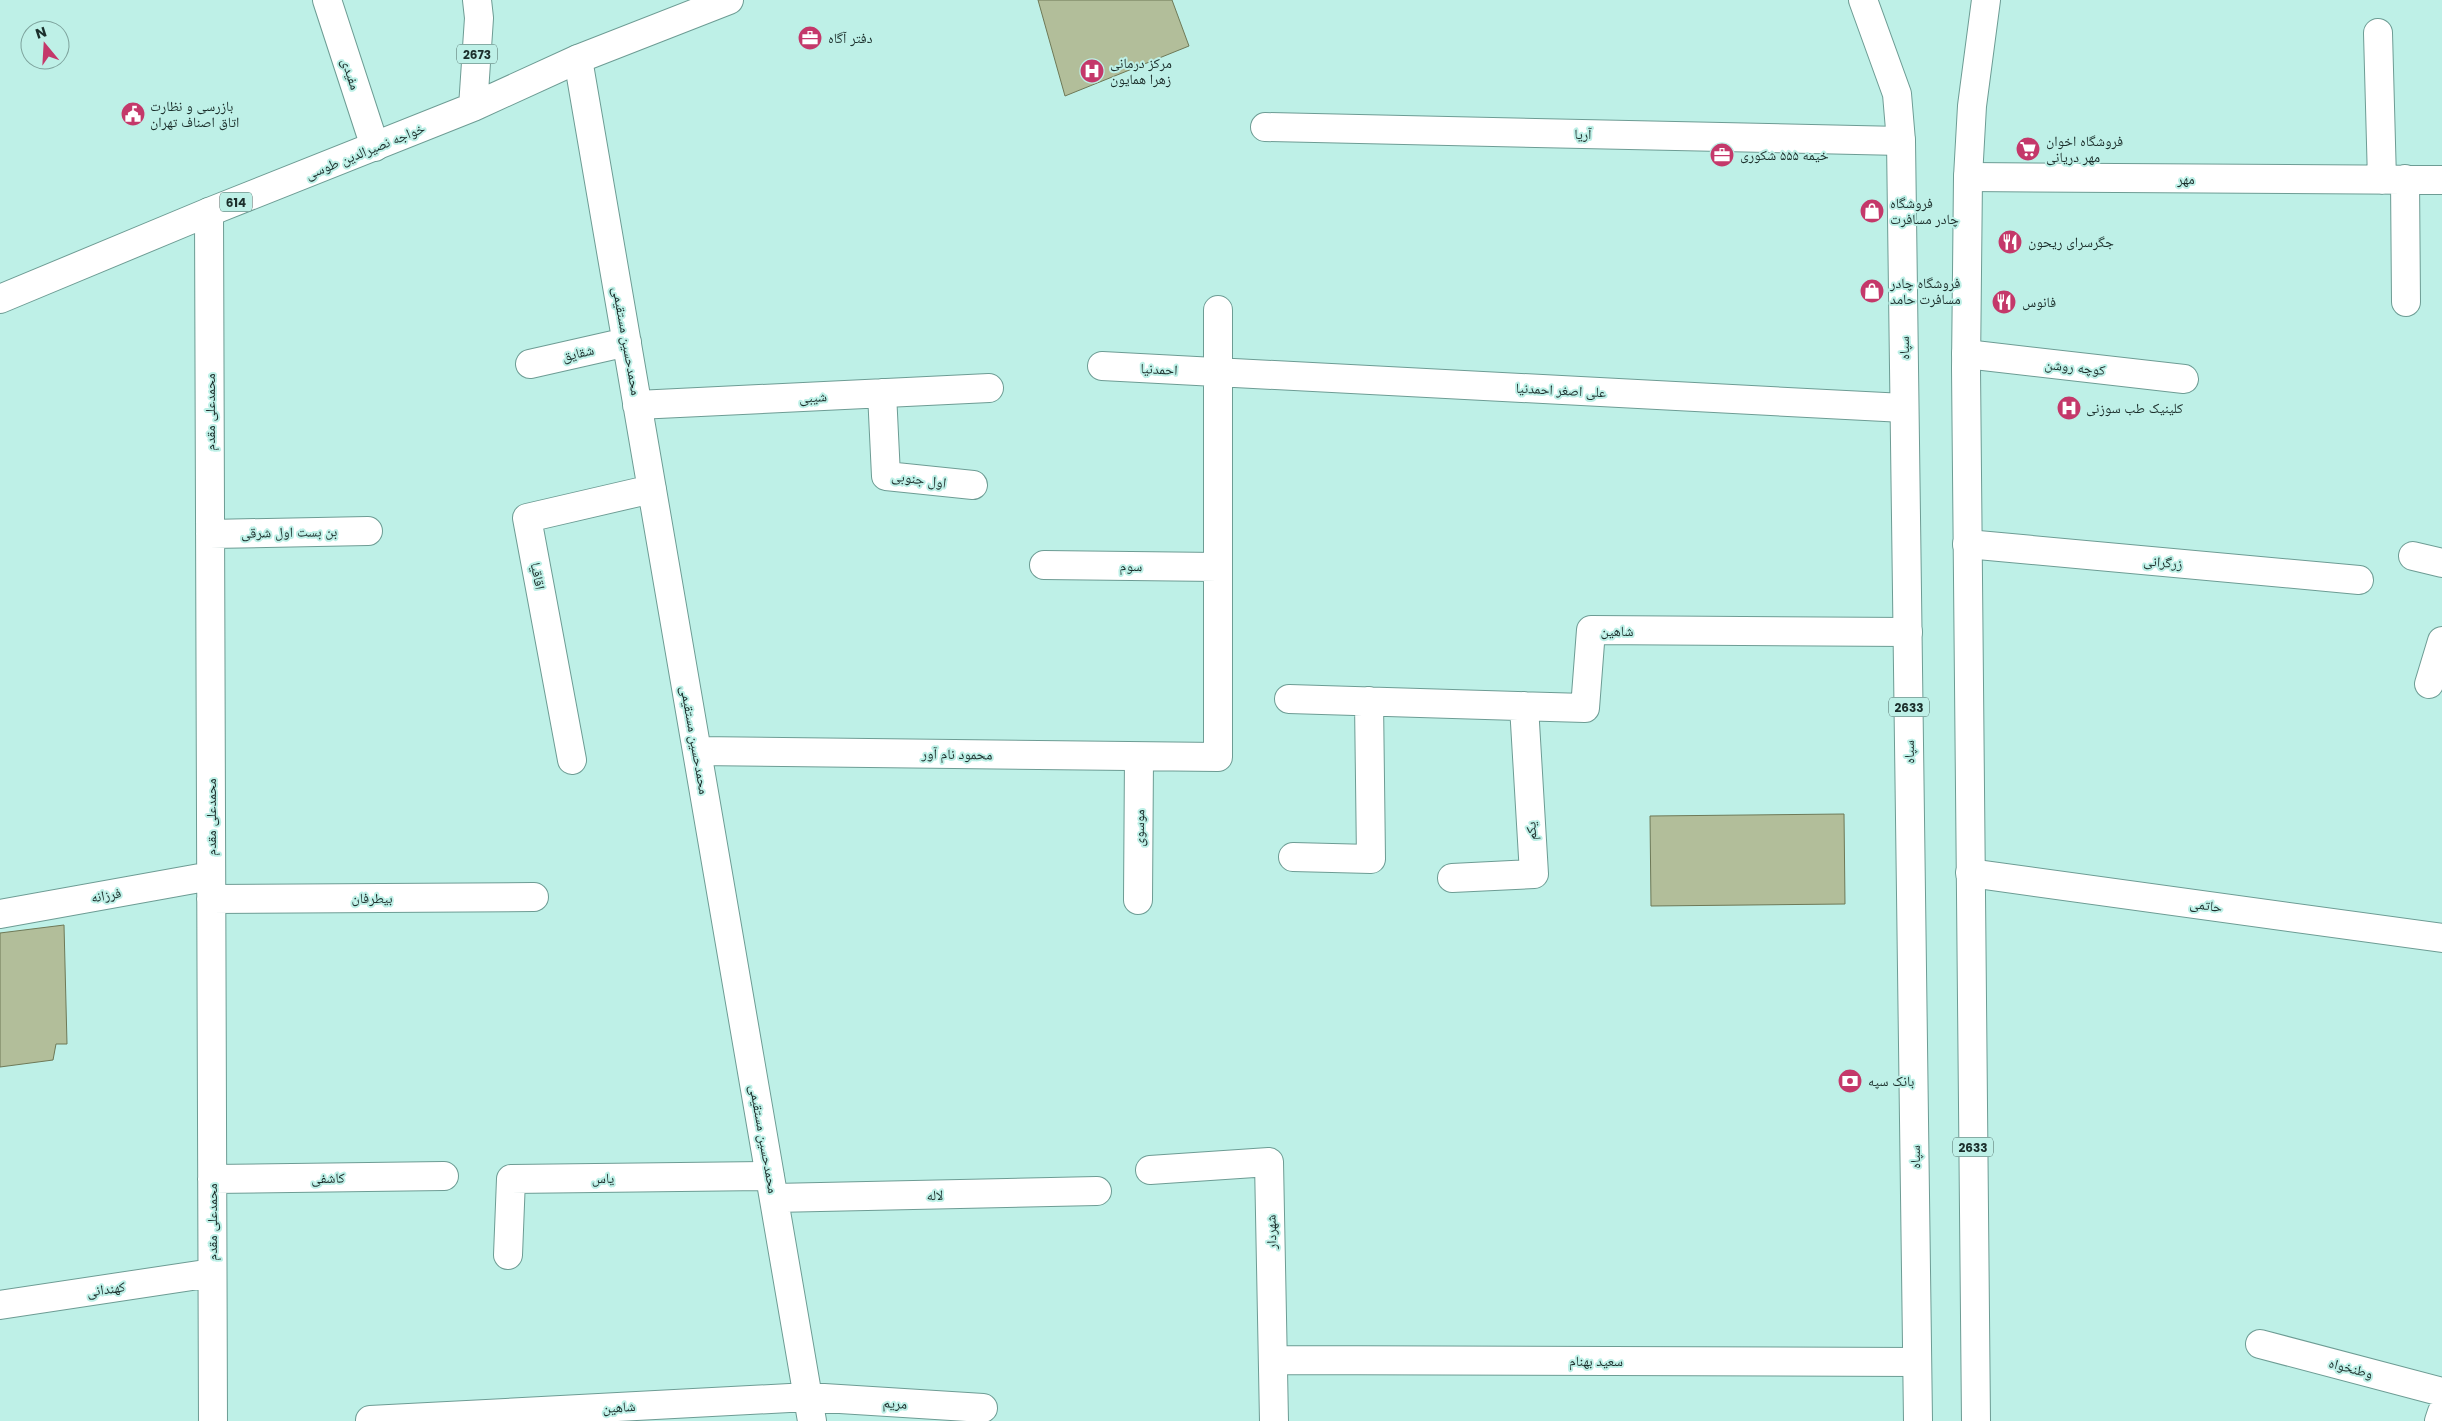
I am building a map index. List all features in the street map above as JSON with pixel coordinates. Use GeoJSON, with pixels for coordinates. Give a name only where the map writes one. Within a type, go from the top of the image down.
{"type":"FeatureCollection","features":[{"type":"Feature","properties":{"kind":"street","name":"مفیدی"},"geometry":{"type":"LineString","coordinates":[[328,0],[375,147]]}},
{"type":"Feature","properties":{"kind":"street","name":"2673"},"geometry":{"type":"LineString","coordinates":[[473,107],[479,18],[477,0]]}},
{"type":"Feature","properties":{"kind":"street","name":"خواجه نصیرالدین طوسی"},"geometry":{"type":"LineString","coordinates":[[0,299],[209,212],[473,107],[578,59],[729,0]]}},
{"type":"Feature","properties":{"kind":"street","name":"سپاه"},"geometry":{"type":"LineString","coordinates":[[1863,0],[1897,94],[1901,140],[1918,1421]]}},
{"type":"Feature","properties":{"kind":"street","name":"2633"},"geometry":{"type":"LineString","coordinates":[[1976,1421],[1966,354],[1968,177],[1972,106],[1986,0]]}},
{"type":"Feature","properties":{"kind":"street"},"geometry":{"type":"LineString","coordinates":[[2378,33],[2406,302]]}},
{"type":"Feature","properties":{"kind":"street","name":"محمدحسین مستقیمی"},"geometry":{"type":"LineString","coordinates":[[578,59],[810,1409]]}},
{"type":"Feature","properties":{"kind":"street","name":"آریا"},"geometry":{"type":"LineString","coordinates":[[1265,127],[1901,140]]}},
{"type":"Feature","properties":{"kind":"street","name":"مهر"},"geometry":{"type":"LineString","coordinates":[[1968,177],[2442,180]]}},
{"type":"Feature","properties":{"kind":"street","name":"محمدعلی مقدم"},"geometry":{"type":"LineString","coordinates":[[209,212],[212,1421]]}},
{"type":"Feature","properties":{"kind":"street"},"geometry":{"type":"LineString","coordinates":[[1217,567],[1218,310]]}},
{"type":"Feature","properties":{"kind":"street","name":"شقایق"},"geometry":{"type":"LineString","coordinates":[[530,364],[627,342]]}},
{"type":"Feature","properties":{"kind":"street","name":"کوچه روشن"},"geometry":{"type":"LineString","coordinates":[[1966,354],[2184,379]]}},
{"type":"Feature","properties":{"kind":"street","name":"احمدنیا"},"geometry":{"type":"LineString","coordinates":[[1102,366],[1217,372]]}},
{"type":"Feature","properties":{"kind":"street","name":"علی اصغر احمدنیا"},"geometry":{"type":"LineString","coordinates":[[1217,372],[1904,408]]}},
{"type":"Feature","properties":{"kind":"street","name":"شیبی"},"geometry":{"type":"LineString","coordinates":[[637,406],[989,388]]}},
{"type":"Feature","properties":{"kind":"street","name":"اول جنوبی"},"geometry":{"type":"LineString","coordinates":[[882,393],[886,476],[973,486]]}},
{"type":"Feature","properties":{"kind":"street","name":"اقاقیا"},"geometry":{"type":"LineString","coordinates":[[572,760],[527,518],[652,489]]}},
{"type":"Feature","properties":{"kind":"street","name":"بن بست اول شرقی"},"geometry":{"type":"LineString","coordinates":[[210,534],[368,531]]}},
{"type":"Feature","properties":{"kind":"street","name":"زرگرانی"},"geometry":{"type":"LineString","coordinates":[[1967,544],[2359,580]]}},
{"type":"Feature","properties":{"kind":"street"},"geometry":{"type":"LineString","coordinates":[[2413,556],[2442,563]]}},
{"type":"Feature","properties":{"kind":"street","name":"سوم"},"geometry":{"type":"LineString","coordinates":[[1044,565],[1217,567]]}},
{"type":"Feature","properties":{"kind":"street","name":"محمود نام آور"},"geometry":{"type":"LineString","coordinates":[[697,751],[1218,757],[1217,567]]}},
{"type":"Feature","properties":{"kind":"street","name":"شاهین"},"geometry":{"type":"LineString","coordinates":[[1289,699],[1585,708],[1591,630],[1908,632]]}},
{"type":"Feature","properties":{"kind":"street"},"geometry":{"type":"LineString","coordinates":[[2429,684],[2442,641]]}},
{"type":"Feature","properties":{"kind":"street"},"geometry":{"type":"LineString","coordinates":[[1293,857],[1371,859],[1368,701]]}},
{"type":"Feature","properties":{"kind":"street","name":"یکم"},"geometry":{"type":"LineString","coordinates":[[1452,878],[1534,874],[1524,706]]}},
{"type":"Feature","properties":{"kind":"street","name":"موسوی"},"geometry":{"type":"LineString","coordinates":[[1138,900],[1139,757]]}},
{"type":"Feature","properties":{"kind":"street","name":"حاتمی"},"geometry":{"type":"LineString","coordinates":[[1970,873],[2442,938]]}},
{"type":"Feature","properties":{"kind":"street","name":"بیطرفان"},"geometry":{"type":"LineString","coordinates":[[211,887],[534,897]]}},
{"type":"Feature","properties":{"kind":"street","name":"فرزانه"},"geometry":{"type":"LineString","coordinates":[[0,914],[211,887]]}},
{"type":"Feature","properties":{"kind":"street","name":"شهردار"},"geometry":{"type":"LineString","coordinates":[[1150,1170],[1269,1162],[1274,1421]]}},
{"type":"Feature","properties":{"kind":"street","name":"کاشفی"},"geometry":{"type":"LineString","coordinates":[[212,1179],[444,1176]]}},
{"type":"Feature","properties":{"kind":"street","name":"یاس"},"geometry":{"type":"LineString","coordinates":[[508,1255],[511,1179],[772,1187]]}},
{"type":"Feature","properties":{"kind":"street","name":"لاله"},"geometry":{"type":"LineString","coordinates":[[772,1187],[1097,1191]]}},
{"type":"Feature","properties":{"kind":"street","name":"کهندانی"},"geometry":{"type":"LineString","coordinates":[[0,1305],[212,1273]]}},
{"type":"Feature","properties":{"kind":"street","name":"وطنخواه"},"geometry":{"type":"LineString","coordinates":[[2260,1344],[2442,1392]]}},
{"type":"Feature","properties":{"kind":"street","name":"سعید بهنام"},"geometry":{"type":"LineString","coordinates":[[1274,1360],[1918,1362]]}},
{"type":"Feature","properties":{"kind":"street","name":"مریم"},"geometry":{"type":"LineString","coordinates":[[810,1409],[983,1408]]}},
{"type":"Feature","properties":{"kind":"street","name":"شاهین"},"geometry":{"type":"LineString","coordinates":[[370,1420],[810,1409]]}},
{"type":"Feature","properties":{"kind":"street"},"geometry":{"type":"LineString","coordinates":[[2439,1421],[2442,1412]]}},
{"type":"Feature","properties":{"kind":"building","name":"مرکز درمانی زهرا همایون"},"geometry":{"type":"Polygon","coordinates":[[[1038,0],[1172,0],[1189,46],[1065,96],[1038,0]]]}},
{"type":"Feature","properties":{"kind":"building"},"geometry":{"type":"Polygon","coordinates":[[[1844,814],[1845,904],[1651,906],[1650,816],[1844,814]]]}},
{"type":"Feature","properties":{"kind":"building"},"geometry":{"type":"Polygon","coordinates":[[[64,925],[67,1044],[56,1044],[53,1060],[0,1067],[0,933],[64,925]]]}},
{"type":"Feature","properties":{"kind":"place","name":"دفتر آگاه"},"geometry":{"type":"Point","coordinates":[810,38]}},
{"type":"Feature","properties":{"kind":"place","name":"مرکز درمانی زهرا همایون"},"geometry":{"type":"Point","coordinates":[1092,71]}},
{"type":"Feature","properties":{"kind":"place","name":"بازرسی و نظارت اتاق اصناف تهران"},"geometry":{"type":"Point","coordinates":[133,114]}},
{"type":"Feature","properties":{"kind":"place","name":"فروشگاه اخوان مهر دریانی"},"geometry":{"type":"Point","coordinates":[2028,149]}},
{"type":"Feature","properties":{"kind":"place","name":"خیمه ۵۵۵ شکوری"},"geometry":{"type":"Point","coordinates":[1722,155]}},
{"type":"Feature","properties":{"kind":"place","name":"فروشگاه چادر مسافرت"},"geometry":{"type":"Point","coordinates":[1872,211]}},
{"type":"Feature","properties":{"kind":"place","name":"جگرسرای ریحون"},"geometry":{"type":"Point","coordinates":[2010,242]}},
{"type":"Feature","properties":{"kind":"place","name":"فروشگاه چادر مسافرت حامد"},"geometry":{"type":"Point","coordinates":[1872,291]}},
{"type":"Feature","properties":{"kind":"place","name":"فانوس"},"geometry":{"type":"Point","coordinates":[2004,302]}},
{"type":"Feature","properties":{"kind":"place","name":"کلینیک طب سوزنی"},"geometry":{"type":"Point","coordinates":[2069,408]}},
{"type":"Feature","properties":{"kind":"place","name":"بانک سپه"},"geometry":{"type":"Point","coordinates":[1850,1081]}}]}
